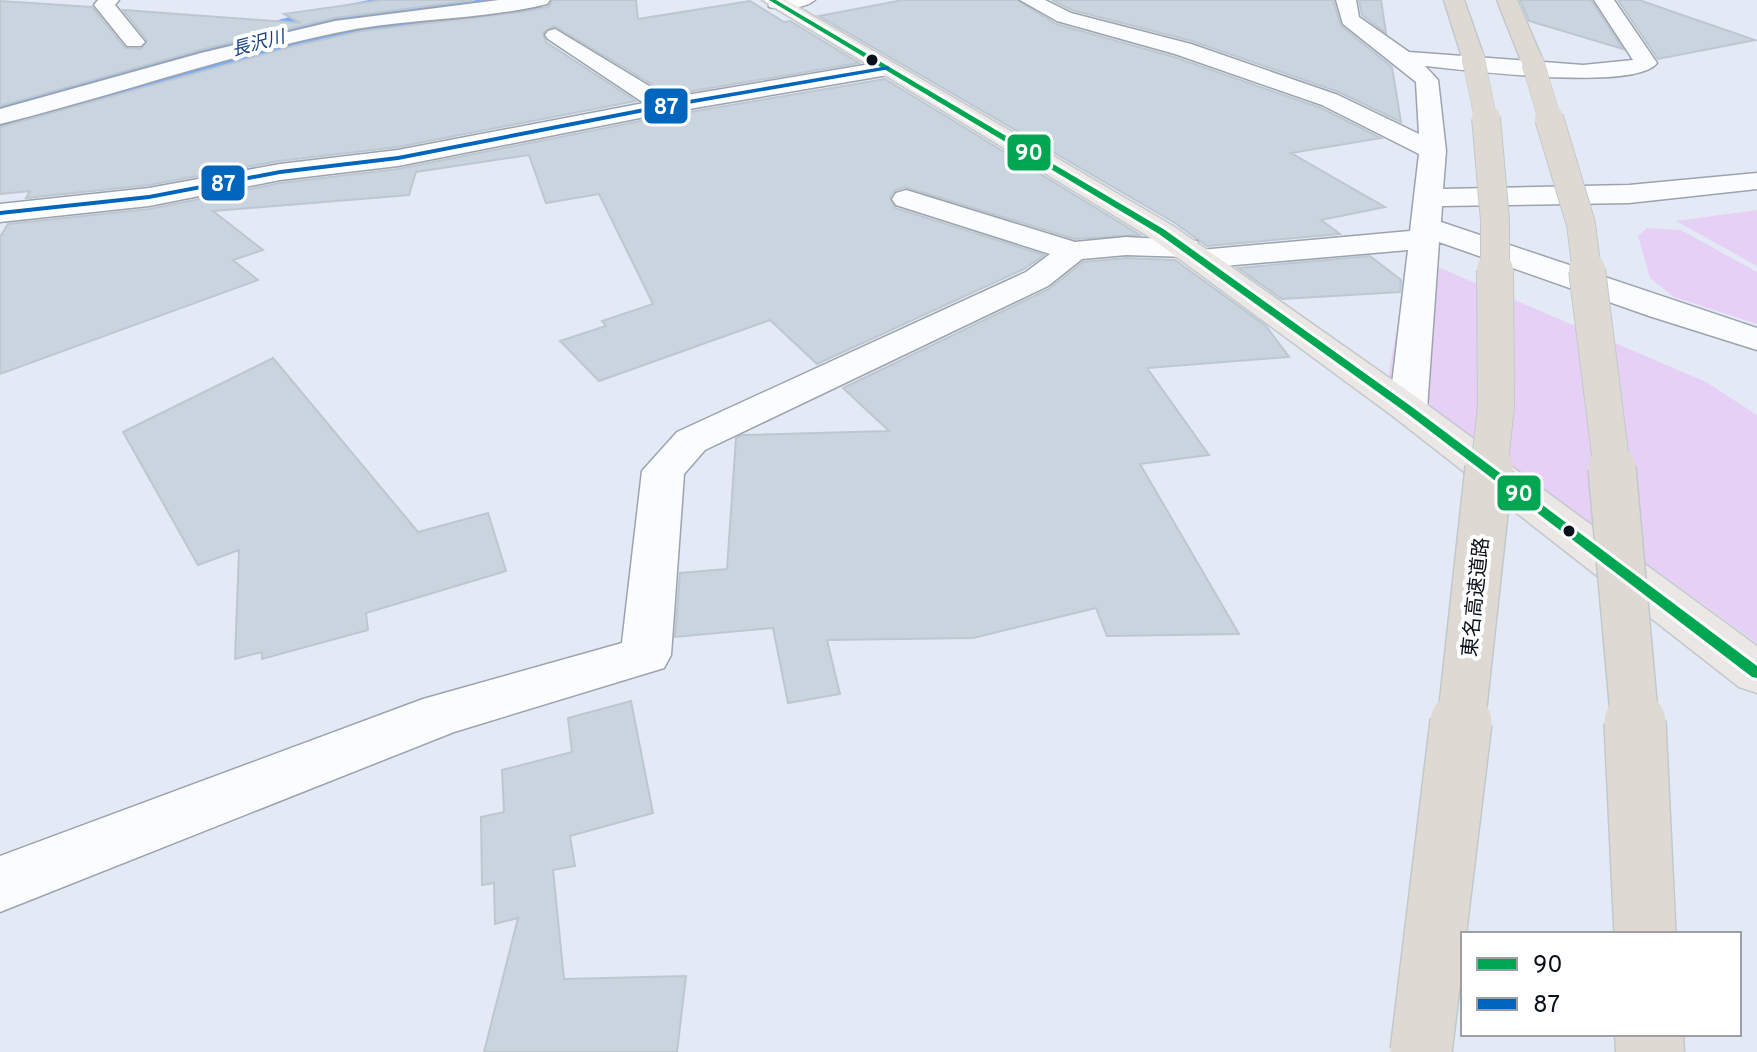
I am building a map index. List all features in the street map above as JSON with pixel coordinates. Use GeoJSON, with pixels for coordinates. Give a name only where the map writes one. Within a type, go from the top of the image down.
{"type":"FeatureCollection","features":[{"type":"Feature","properties":{"kind":"highway","name":"東名高速道路"},"geometry":{"type":"LineString","coordinates":[[1421,1052],[1440,912],[1496,406],[1495,220],[1488,127],[1473,57],[1454,0]]}},
{"type":"Feature","properties":{"kind":"highway"},"geometry":{"type":"LineString","coordinates":[[1507,0],[1533,63],[1581,224],[1613,479],[1638,762],[1645,932]]}},
{"type":"Feature","properties":{"kind":"main road"},"geometry":{"type":"LineString","coordinates":[[774,1],[1194,254],[1408,409],[1757,673]]}},
{"type":"Feature","properties":{"kind":"street"},"geometry":{"type":"LineString","coordinates":[[109,0],[104,5],[134,42]]}},
{"type":"Feature","properties":{"kind":"street"},"geometry":{"type":"LineString","coordinates":[[0,117],[181,65],[332,27],[388,17],[540,0]]}},
{"type":"Feature","properties":{"kind":"street"},"geometry":{"type":"LineString","coordinates":[[774,1],[805,0]]}},
{"type":"Feature","properties":{"kind":"street"},"geometry":{"type":"LineString","coordinates":[[1030,0],[1064,17],[1183,49],[1330,100],[1433,151]]}},
{"type":"Feature","properties":{"kind":"street"},"geometry":{"type":"LineString","coordinates":[[1346,0],[1350,20],[1403,58],[1427,80],[1433,151],[1408,409]]}},
{"type":"Feature","properties":{"kind":"street"},"geometry":{"type":"LineString","coordinates":[[1403,58],[1583,72],[1631,69],[1646,63],[1604,0]]}},
{"type":"Feature","properties":{"kind":"street"},"geometry":{"type":"LineString","coordinates":[[555,35],[665,106]]}},
{"type":"Feature","properties":{"kind":"street"},"geometry":{"type":"LineString","coordinates":[[0,213],[149,197],[280,172],[398,158],[665,106],[888,68]]}},
{"type":"Feature","properties":{"kind":"street"},"geometry":{"type":"LineString","coordinates":[[906,199],[1073,251],[1126,246],[1194,254],[1629,194],[1757,181]]}},
{"type":"Feature","properties":{"kind":"street"},"geometry":{"type":"LineString","coordinates":[[1426,221],[1661,309],[1757,339]]}},
{"type":"Feature","properties":{"kind":"street"},"geometry":{"type":"LineString","coordinates":[[0,884],[442,714],[646,655],[663,471],[691,441],[1037,279],[1073,251]]}},
{"type":"Feature","properties":{"kind":"shaded area"},"geometry":{"type":"Polygon","coordinates":[[[1757,210],[1757,266],[1676,221],[1757,210]]]}},
{"type":"Feature","properties":{"kind":"shaded area"},"geometry":{"type":"Polygon","coordinates":[[[1647,228],[1681,230],[1757,272],[1757,324],[1674,297],[1650,278],[1638,236],[1647,228]]]}},
{"type":"Feature","properties":{"kind":"shaded area"},"geometry":{"type":"Polygon","coordinates":[[[1410,255],[1706,382],[1757,415],[1757,643],[1388,378],[1410,255]]]}},
{"type":"Feature","properties":{"kind":"building"},"geometry":{"type":"Polygon","coordinates":[[[383,0],[475,0],[334,18],[200,50],[0,106],[0,1],[92,7],[125,48],[141,49],[147,40],[123,10],[301,23],[284,14],[383,0]]]}},
{"type":"Feature","properties":{"kind":"building"},"geometry":{"type":"Polygon","coordinates":[[[553,0],[636,0],[638,19],[750,1],[859,63],[670,95],[554,26],[543,33],[546,42],[636,101],[398,147],[279,161],[149,185],[26,198],[30,191],[0,194],[0,127],[294,46],[362,31],[521,12],[548,7],[553,0]]]}},
{"type":"Feature","properties":{"kind":"building"},"geometry":{"type":"Polygon","coordinates":[[[903,0],[1017,0],[1056,24],[1174,57],[1321,108],[1381,138],[1291,153],[1385,207],[1321,220],[1340,234],[1207,246],[1175,223],[819,16],[903,0]]]}},
{"type":"Feature","properties":{"kind":"building"},"geometry":{"type":"Polygon","coordinates":[[[1052,0],[1333,0],[1341,26],[1392,67],[1401,122],[1339,92],[1192,41],[1072,10],[1052,0]]]}},
{"type":"Feature","properties":{"kind":"building"},"geometry":{"type":"Polygon","coordinates":[[[1359,0],[1381,0],[1386,33],[1362,15],[1359,0]]]}},
{"type":"Feature","properties":{"kind":"building"},"geometry":{"type":"Polygon","coordinates":[[[1520,0],[1591,0],[1623,49],[1529,21],[1520,0]]]}},
{"type":"Feature","properties":{"kind":"building"},"geometry":{"type":"Polygon","coordinates":[[[1618,0],[1639,0],[1755,40],[1658,59],[1618,0]]]}},
{"type":"Feature","properties":{"kind":"building"},"geometry":{"type":"Polygon","coordinates":[[[885,79],[1140,235],[1075,239],[905,187],[895,190],[890,197],[895,208],[1044,255],[1024,269],[817,364],[770,320],[599,381],[560,341],[606,326],[602,321],[653,304],[599,194],[546,203],[529,155],[416,172],[409,195],[213,211],[263,250],[233,260],[258,280],[0,374],[0,237],[8,224],[149,209],[280,183],[398,169],[666,116],[885,79]]]}},
{"type":"Feature","properties":{"kind":"building"},"geometry":{"type":"Polygon","coordinates":[[[1370,256],[1401,280],[1400,292],[1282,299],[1238,268],[1370,256]]]}},
{"type":"Feature","properties":{"kind":"building"},"geometry":{"type":"Polygon","coordinates":[[[1126,258],[1175,260],[1266,326],[1289,357],[1147,368],[1209,455],[1140,464],[1239,634],[1107,636],[1096,608],[973,638],[827,640],[840,694],[788,703],[773,628],[675,637],[680,573],[727,569],[736,438],[742,435],[889,431],[843,388],[1049,289],[1083,262],[1126,258]]]}},
{"type":"Feature","properties":{"kind":"building"},"geometry":{"type":"Polygon","coordinates":[[[273,358],[418,532],[488,513],[506,571],[366,613],[368,630],[262,659],[262,652],[235,659],[239,550],[198,565],[123,432],[273,358]]]}},
{"type":"Feature","properties":{"kind":"building"},"geometry":{"type":"Polygon","coordinates":[[[631,701],[653,813],[570,836],[575,866],[553,870],[564,979],[686,976],[677,1052],[484,1052],[518,918],[495,924],[494,883],[482,885],[481,817],[504,812],[502,770],[572,752],[568,718],[631,701]]]}},
{"type":"Feature","properties":{"kind":"waterway","name":"長沢川"},"geometry":{"type":"LineString","coordinates":[[0,112],[324,25],[369,16],[521,0]]}},
{"type":"Feature","properties":{"kind":"transit line","name":"90"},"geometry":{"type":"LineString","coordinates":[[772,0],[1162,232],[1408,409],[1757,673]]}},
{"type":"Feature","properties":{"kind":"transit line","name":"87"},"geometry":{"type":"LineString","coordinates":[[0,213],[149,197],[280,172],[398,158],[665,106],[888,68]]}}]}
